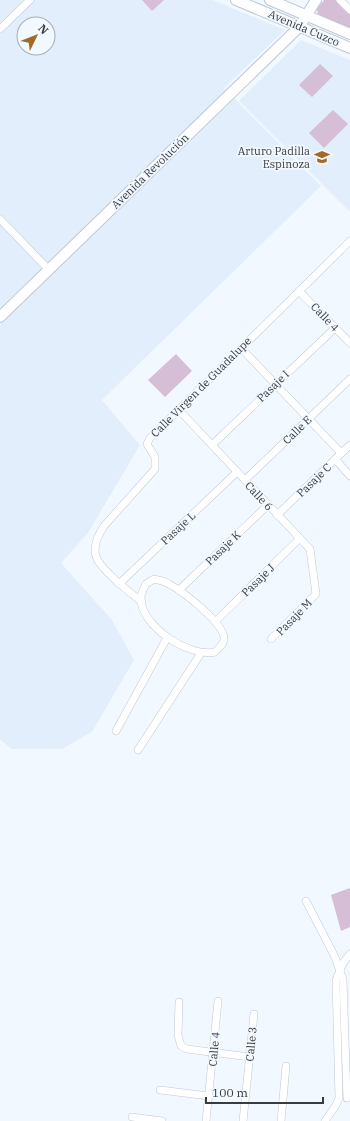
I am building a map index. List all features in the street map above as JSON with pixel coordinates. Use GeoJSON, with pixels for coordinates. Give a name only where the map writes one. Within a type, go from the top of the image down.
{"type":"FeatureCollection","features":[{"type":"Feature","properties":{"kind":"street"},"geometry":{"type":"LineString","coordinates":[[0,29],[30,0]]}},
{"type":"Feature","properties":{"kind":"street","name":"Avenida Cuzco"},"geometry":{"type":"LineString","coordinates":[[236,0],[350,48]]}},
{"type":"Feature","properties":{"kind":"street","name":"Avenida Cuzco"},"geometry":{"type":"LineString","coordinates":[[270,0],[350,34]]}},
{"type":"Feature","properties":{"kind":"street","name":"Avenida Revolución"},"geometry":{"type":"LineString","coordinates":[[0,317],[300,26],[316,0]]}},
{"type":"Feature","properties":{"kind":"street"},"geometry":{"type":"LineString","coordinates":[[340,0],[350,10]]}},
{"type":"Feature","properties":{"kind":"street"},"geometry":{"type":"LineString","coordinates":[[0,219],[48,269]]}},
{"type":"Feature","properties":{"kind":"street","name":"Calle Virgen de Guadalupe"},"geometry":{"type":"LineString","coordinates":[[142,602],[119,584],[96,558],[97,540],[104,526],[154,471],[155,457],[147,444],[150,438],[350,241]]}},
{"type":"Feature","properties":{"kind":"street","name":"Calle 4"},"geometry":{"type":"LineString","coordinates":[[299,291],[350,344]]}},
{"type":"Feature","properties":{"kind":"street","name":"Pasaje I"},"geometry":{"type":"LineString","coordinates":[[212,445],[335,328]]}},
{"type":"Feature","properties":{"kind":"street"},"geometry":{"type":"LineString","coordinates":[[241,348],[341,453]]}},
{"type":"Feature","properties":{"kind":"street","name":"Calle E"},"geometry":{"type":"LineString","coordinates":[[245,480],[350,379]]}},
{"type":"Feature","properties":{"kind":"street","name":"Calle 6"},"geometry":{"type":"LineString","coordinates":[[178,409],[310,551],[316,594]]}},
{"type":"Feature","properties":{"kind":"street","name":"Pasaje C"},"geometry":{"type":"LineString","coordinates":[[277,515],[350,445]]}},
{"type":"Feature","properties":{"kind":"street"},"geometry":{"type":"LineString","coordinates":[[335,459],[350,476]]}},
{"type":"Feature","properties":{"kind":"street","name":"Pasaje L"},"geometry":{"type":"LineString","coordinates":[[119,584],[237,472]]}},
{"type":"Feature","properties":{"kind":"street","name":"Pasaje K"},"geometry":{"type":"LineString","coordinates":[[179,590],[268,505]]}},
{"type":"Feature","properties":{"kind":"street","name":"Pasaje J"},"geometry":{"type":"LineString","coordinates":[[216,621],[299,538]]}},
{"type":"Feature","properties":{"kind":"street"},"geometry":{"type":"LineString","coordinates":[[154,579],[168,583],[179,590],[216,621],[222,630],[224,638],[221,646],[215,652],[201,652],[167,638],[153,624],[143,609],[142,602],[141,598],[146,584],[154,579]]}},
{"type":"Feature","properties":{"kind":"street","name":"Pasaje M"},"geometry":{"type":"LineString","coordinates":[[271,639],[316,594]]}},
{"type":"Feature","properties":{"kind":"street"},"geometry":{"type":"LineString","coordinates":[[116,731],[167,638]]}},
{"type":"Feature","properties":{"kind":"street"},"geometry":{"type":"LineString","coordinates":[[138,750],[201,652]]}},
{"type":"Feature","properties":{"kind":"street"},"geometry":{"type":"LineString","coordinates":[[306,901],[343,980],[349,1099],[339,1098]]}},
{"type":"Feature","properties":{"kind":"street"},"geometry":{"type":"LineString","coordinates":[[328,1119],[339,1098],[336,980],[339,970],[350,954]]}},
{"type":"Feature","properties":{"kind":"street","name":"Calle 4"},"geometry":{"type":"LineString","coordinates":[[206,1121],[218,1001]]}},
{"type":"Feature","properties":{"kind":"street"},"geometry":{"type":"LineString","coordinates":[[179,1002],[178,1035],[181,1046],[187,1049],[250,1057]]}},
{"type":"Feature","properties":{"kind":"street","name":"Calle 3"},"geometry":{"type":"LineString","coordinates":[[243,1121],[254,1014]]}},
{"type":"Feature","properties":{"kind":"street"},"geometry":{"type":"LineString","coordinates":[[281,1121],[286,1066]]}},
{"type":"Feature","properties":{"kind":"street"},"geometry":{"type":"LineString","coordinates":[[160,1090],[209,1096]]}},
{"type":"Feature","properties":{"kind":"street"},"geometry":{"type":"LineString","coordinates":[[132,1117],[162,1121]]}},
{"type":"Feature","properties":{"kind":"shaded area"},"geometry":{"type":"Polygon","coordinates":[[[0,0],[213,0],[285,30],[224,88],[321,186],[102,400],[140,445],[88,533],[61,563],[112,620],[134,660],[92,732],[62,749],[12,749],[0,740],[0,0]]]}},
{"type":"Feature","properties":{"kind":"shaded area"},"geometry":{"type":"Polygon","coordinates":[[[142,0],[164,0],[152,11],[142,0]]]}},
{"type":"Feature","properties":{"kind":"shaded area"},"geometry":{"type":"Polygon","coordinates":[[[324,0],[336,0],[350,12],[350,29],[318,16],[317,9],[324,0]]]}},
{"type":"Feature","properties":{"kind":"shaded area","name":"Arturo Padilla Espinoza"},"geometry":{"type":"Polygon","coordinates":[[[301,40],[350,60],[350,212],[239,101],[301,40]]]}},
{"type":"Feature","properties":{"kind":"shaded area"},"geometry":{"type":"Polygon","coordinates":[[[320,64],[333,76],[312,97],[299,85],[320,64]]]}},
{"type":"Feature","properties":{"kind":"shaded area"},"geometry":{"type":"Polygon","coordinates":[[[333,110],[348,124],[324,148],[309,133],[333,110]]]}},
{"type":"Feature","properties":{"kind":"shaded area"},"geometry":{"type":"Polygon","coordinates":[[[176,354],[192,371],[165,397],[148,380],[176,354]]]}},
{"type":"Feature","properties":{"kind":"shaded area"},"geometry":{"type":"Polygon","coordinates":[[[350,888],[350,927],[341,931],[331,895],[350,888]]]}},
{"type":"Feature","properties":{"kind":"place","name":"Arturo Padilla Espinoza"},"geometry":{"type":"Point","coordinates":[322,157]}}]}
